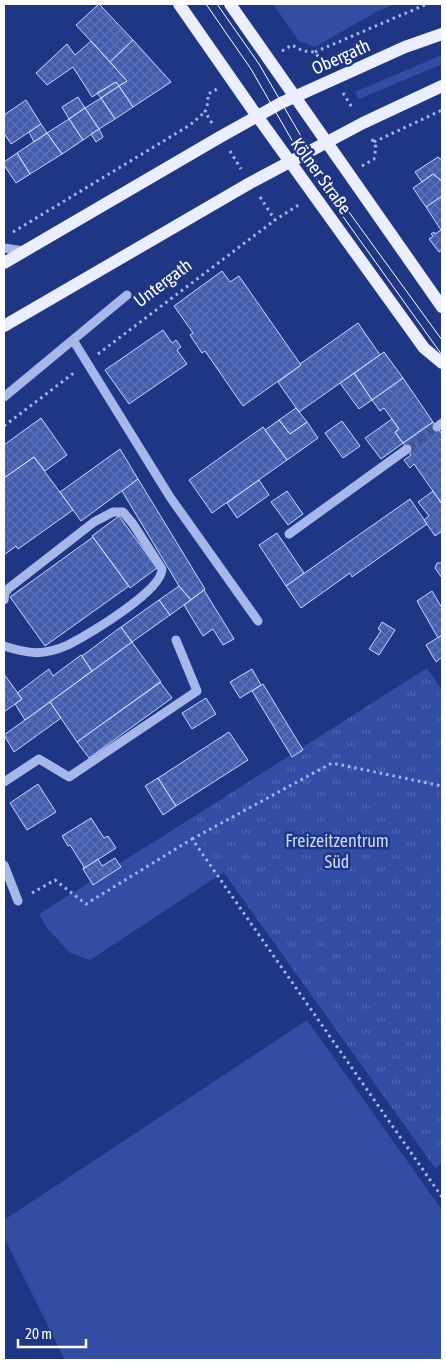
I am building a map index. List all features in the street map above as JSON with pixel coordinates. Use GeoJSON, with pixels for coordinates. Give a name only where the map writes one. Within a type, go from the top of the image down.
{"type":"FeatureCollection","features":[{"type":"Feature","properties":{"kind":"main road","name":"Kölner Straße"},"geometry":{"type":"LineString","coordinates":[[179,4],[424,348],[442,363]]}},
{"type":"Feature","properties":{"kind":"main road","name":"Kölner Straße"},"geometry":{"type":"LineString","coordinates":[[230,4],[270,58],[442,307]]}},
{"type":"Feature","properties":{"kind":"main road","name":"Obergath"},"geometry":{"type":"LineString","coordinates":[[257,116],[296,96],[405,48],[442,34]]}},
{"type":"Feature","properties":{"kind":"main road"},"geometry":{"type":"LineString","coordinates":[[4,326],[242,188],[363,123],[442,86]]}},
{"type":"Feature","properties":{"kind":"main road"},"geometry":{"type":"LineString","coordinates":[[4,262],[257,116]]}},
{"type":"Feature","properties":{"kind":"street"},"geometry":{"type":"LineString","coordinates":[[4,248],[24,251]]}},
{"type":"Feature","properties":{"kind":"street","name":"Untergath"},"geometry":{"type":"LineString","coordinates":[[4,397],[127,295]]}},
{"type":"Feature","properties":{"kind":"street"},"geometry":{"type":"LineString","coordinates":[[73,340],[170,497],[258,621]]}},
{"type":"Feature","properties":{"kind":"street"},"geometry":{"type":"LineString","coordinates":[[289,534],[407,449]]}},
{"type":"Feature","properties":{"kind":"street"},"geometry":{"type":"LineString","coordinates":[[4,600],[5,593],[9,588],[60,548],[94,522],[118,511],[122,512],[130,520],[162,569],[160,579],[146,594],[68,645],[36,654],[4,646]]}},
{"type":"Feature","properties":{"kind":"street"},"geometry":{"type":"LineString","coordinates":[[4,782],[39,760],[69,777],[197,692],[176,640]]}},
{"type":"Feature","properties":{"kind":"street"},"geometry":{"type":"LineString","coordinates":[[4,865],[18,901]]}},
{"type":"Feature","properties":{"kind":"path"},"geometry":{"type":"LineString","coordinates":[[270,58],[292,45],[303,51],[315,52],[427,4]]}},
{"type":"Feature","properties":{"kind":"path"},"geometry":{"type":"LineString","coordinates":[[315,52],[363,123],[376,146],[374,159],[349,174]]}},
{"type":"Feature","properties":{"kind":"path"},"geometry":{"type":"LineString","coordinates":[[374,142],[442,110]]}},
{"type":"Feature","properties":{"kind":"path"},"geometry":{"type":"LineString","coordinates":[[12,234],[190,124],[205,112]]}},
{"type":"Feature","properties":{"kind":"path","name":"Untergath"},"geometry":{"type":"LineString","coordinates":[[4,426],[275,220],[314,196]]}},
{"type":"Feature","properties":{"kind":"path"},"geometry":{"type":"LineString","coordinates":[[18,901],[55,880],[86,904],[192,839],[332,763],[442,786]]}},
{"type":"Feature","properties":{"kind":"path"},"geometry":{"type":"LineString","coordinates":[[192,839],[442,1197]]}},
{"type":"Feature","properties":{"kind":"green space"},"geometry":{"type":"Polygon","coordinates":[[[273,4],[396,4],[378,11],[315,47],[299,41],[273,4]]]}},
{"type":"Feature","properties":{"kind":"green space"},"geometry":{"type":"Polygon","coordinates":[[[442,55],[442,64],[359,99],[355,92],[442,55]]]}},
{"type":"Feature","properties":{"kind":"green space","name":"Freizeitzentrum Süd"},"geometry":{"type":"Polygon","coordinates":[[[427,668],[442,690],[442,1163],[435,1168],[187,821],[427,668]]]}},
{"type":"Feature","properties":{"kind":"green space"},"geometry":{"type":"Polygon","coordinates":[[[187,821],[224,872],[90,960],[70,953],[47,928],[39,914],[187,821]]]}},
{"type":"Feature","properties":{"kind":"green space"},"geometry":{"type":"Polygon","coordinates":[[[307,1020],[442,1210],[442,1360],[65,1360],[4,1237],[4,1220],[307,1020]]]}},
{"type":"Feature","properties":{"kind":"building"},"geometry":{"type":"Polygon","coordinates":[[[99,4],[133,40],[110,62],[76,25],[99,4]]]}},
{"type":"Feature","properties":{"kind":"building"},"geometry":{"type":"Polygon","coordinates":[[[133,40],[171,82],[133,107],[119,86],[127,81],[110,62],[133,40]]]}},
{"type":"Feature","properties":{"kind":"building"},"geometry":{"type":"Polygon","coordinates":[[[91,41],[127,81],[119,86],[116,82],[92,97],[73,67],[47,85],[36,73],[67,44],[75,55],[91,41]]]}},
{"type":"Feature","properties":{"kind":"building"},"geometry":{"type":"Polygon","coordinates":[[[116,82],[119,86],[101,98],[97,93],[116,82]]]}},
{"type":"Feature","properties":{"kind":"building"},"geometry":{"type":"Polygon","coordinates":[[[119,86],[133,107],[115,119],[101,98],[119,86]]]}},
{"type":"Feature","properties":{"kind":"building"},"geometry":{"type":"Polygon","coordinates":[[[78,97],[85,108],[69,119],[62,107],[78,97]]]}},
{"type":"Feature","properties":{"kind":"building"},"geometry":{"type":"Polygon","coordinates":[[[101,98],[115,119],[99,129],[85,108],[101,98]]]}},
{"type":"Feature","properties":{"kind":"building"},"geometry":{"type":"Polygon","coordinates":[[[26,100],[41,124],[11,144],[4,133],[4,115],[26,100]]]}},
{"type":"Feature","properties":{"kind":"building"},"geometry":{"type":"Polygon","coordinates":[[[85,108],[99,129],[83,140],[69,119],[85,108]]]}},
{"type":"Feature","properties":{"kind":"building"},"geometry":{"type":"Polygon","coordinates":[[[69,119],[83,140],[62,154],[47,133],[69,119]]]}},
{"type":"Feature","properties":{"kind":"building"},"geometry":{"type":"Polygon","coordinates":[[[41,124],[47,133],[34,142],[29,132],[41,124]]]}},
{"type":"Feature","properties":{"kind":"building"},"geometry":{"type":"Polygon","coordinates":[[[99,129],[103,137],[96,142],[91,134],[99,129]]]}},
{"type":"Feature","properties":{"kind":"building"},"geometry":{"type":"Polygon","coordinates":[[[47,133],[62,154],[30,174],[17,153],[47,133]]]}},
{"type":"Feature","properties":{"kind":"building"},"geometry":{"type":"Polygon","coordinates":[[[17,153],[30,174],[16,183],[4,162],[17,153]]]}},
{"type":"Feature","properties":{"kind":"building"},"geometry":{"type":"Polygon","coordinates":[[[438,157],[442,160],[442,181],[433,174],[422,182],[415,172],[438,157]]]}},
{"type":"Feature","properties":{"kind":"building"},"geometry":{"type":"Polygon","coordinates":[[[433,174],[442,181],[442,196],[426,207],[413,188],[433,174]]]}},
{"type":"Feature","properties":{"kind":"building"},"geometry":{"type":"Polygon","coordinates":[[[442,196],[442,250],[439,252],[429,239],[433,236],[431,234],[441,230],[426,207],[442,196]]]}},
{"type":"Feature","properties":{"kind":"building"},"geometry":{"type":"Polygon","coordinates":[[[222,271],[230,282],[239,276],[301,365],[243,406],[205,351],[202,353],[190,335],[193,333],[174,306],[222,271]]]}},
{"type":"Feature","properties":{"kind":"building"},"geometry":{"type":"Polygon","coordinates":[[[358,323],[380,355],[299,412],[278,382],[358,323]]]}},
{"type":"Feature","properties":{"kind":"building"},"geometry":{"type":"Polygon","coordinates":[[[163,330],[172,343],[176,340],[181,347],[177,350],[187,364],[129,404],[105,370],[163,330]]]}},
{"type":"Feature","properties":{"kind":"building"},"geometry":{"type":"Polygon","coordinates":[[[384,352],[403,378],[372,400],[354,373],[384,352]]]}},
{"type":"Feature","properties":{"kind":"building"},"geometry":{"type":"Polygon","coordinates":[[[354,373],[372,400],[359,409],[340,383],[354,373]]]}},
{"type":"Feature","properties":{"kind":"building"},"geometry":{"type":"Polygon","coordinates":[[[403,378],[433,422],[403,443],[395,432],[399,429],[384,408],[380,411],[372,400],[403,378]]]}},
{"type":"Feature","properties":{"kind":"building"},"geometry":{"type":"Polygon","coordinates":[[[296,408],[307,422],[290,434],[279,420],[296,408]]]}},
{"type":"Feature","properties":{"kind":"building"},"geometry":{"type":"Polygon","coordinates":[[[41,418],[67,455],[45,471],[34,457],[4,478],[4,445],[41,418]]]}},
{"type":"Feature","properties":{"kind":"building"},"geometry":{"type":"Polygon","coordinates":[[[392,419],[399,429],[395,432],[403,443],[381,459],[365,438],[392,419]]]}},
{"type":"Feature","properties":{"kind":"building"},"geometry":{"type":"Polygon","coordinates":[[[279,420],[290,434],[307,422],[318,438],[287,460],[265,430],[279,420]]]}},
{"type":"Feature","properties":{"kind":"building"},"geometry":{"type":"Polygon","coordinates":[[[342,421],[360,446],[343,458],[325,433],[342,421]]]}},
{"type":"Feature","properties":{"kind":"building"},"geometry":{"type":"Polygon","coordinates":[[[433,422],[442,434],[442,504],[414,464],[410,468],[404,460],[411,455],[403,443],[433,422]]]}},
{"type":"Feature","properties":{"kind":"building"},"geometry":{"type":"Polygon","coordinates":[[[263,427],[287,460],[212,513],[189,480],[263,427]]]}},
{"type":"Feature","properties":{"kind":"building"},"geometry":{"type":"Polygon","coordinates":[[[120,449],[138,479],[81,521],[60,492],[120,449]]]}},
{"type":"Feature","properties":{"kind":"building"},"geometry":{"type":"Polygon","coordinates":[[[34,457],[73,510],[18,549],[16,546],[4,555],[4,478],[34,457]]]}},
{"type":"Feature","properties":{"kind":"building"},"geometry":{"type":"Polygon","coordinates":[[[138,479],[205,589],[191,600],[179,586],[122,491],[138,479]]]}},
{"type":"Feature","properties":{"kind":"building"},"geometry":{"type":"Polygon","coordinates":[[[259,480],[269,495],[237,518],[227,503],[259,480]]]}},
{"type":"Feature","properties":{"kind":"building"},"geometry":{"type":"Polygon","coordinates":[[[287,491],[303,514],[288,525],[271,502],[287,491]]]}},
{"type":"Feature","properties":{"kind":"building"},"geometry":{"type":"Polygon","coordinates":[[[433,491],[442,504],[442,531],[435,536],[424,520],[429,516],[418,502],[433,491]]]}},
{"type":"Feature","properties":{"kind":"building"},"geometry":{"type":"Polygon","coordinates":[[[410,499],[427,524],[352,577],[350,573],[301,608],[286,586],[410,499]]]}},
{"type":"Feature","properties":{"kind":"building"},"geometry":{"type":"Polygon","coordinates":[[[119,516],[157,568],[130,588],[92,536],[119,516]]]}},
{"type":"Feature","properties":{"kind":"building"},"geometry":{"type":"Polygon","coordinates":[[[277,533],[304,573],[286,586],[259,545],[277,533]]]}},
{"type":"Feature","properties":{"kind":"building"},"geometry":{"type":"Polygon","coordinates":[[[93,537],[129,586],[45,646],[10,597],[93,537]]]}},
{"type":"Feature","properties":{"kind":"building"},"geometry":{"type":"Polygon","coordinates":[[[437,563],[442,563],[442,578],[435,568],[437,563]]]}},
{"type":"Feature","properties":{"kind":"building"},"geometry":{"type":"Polygon","coordinates":[[[179,586],[191,600],[170,615],[159,600],[179,586]]]}},
{"type":"Feature","properties":{"kind":"building"},"geometry":{"type":"Polygon","coordinates":[[[204,590],[234,639],[223,645],[213,629],[203,636],[184,605],[204,590]]]}},
{"type":"Feature","properties":{"kind":"building"},"geometry":{"type":"Polygon","coordinates":[[[432,591],[442,608],[442,635],[438,638],[417,601],[432,591]]]}},
{"type":"Feature","properties":{"kind":"building"},"geometry":{"type":"Polygon","coordinates":[[[159,600],[170,615],[132,642],[121,627],[159,600]]]}},
{"type":"Feature","properties":{"kind":"building"},"geometry":{"type":"Polygon","coordinates":[[[382,622],[395,630],[379,655],[369,649],[381,631],[378,629],[382,622]]]}},
{"type":"Feature","properties":{"kind":"building"},"geometry":{"type":"Polygon","coordinates":[[[121,627],[132,642],[92,671],[82,656],[121,627]]]}},
{"type":"Feature","properties":{"kind":"building"},"geometry":{"type":"Polygon","coordinates":[[[442,635],[442,657],[436,662],[426,645],[442,635]]]}},
{"type":"Feature","properties":{"kind":"building"},"geometry":{"type":"Polygon","coordinates":[[[132,642],[161,682],[77,742],[50,702],[132,642]]]}},
{"type":"Feature","properties":{"kind":"building"},"geometry":{"type":"Polygon","coordinates":[[[81,655],[92,671],[25,720],[15,704],[22,699],[17,693],[49,669],[53,676],[81,655]]]}},
{"type":"Feature","properties":{"kind":"building"},"geometry":{"type":"Polygon","coordinates":[[[252,669],[261,685],[240,698],[230,682],[252,669]]]}},
{"type":"Feature","properties":{"kind":"building"},"geometry":{"type":"Polygon","coordinates":[[[4,674],[22,699],[4,712],[4,674]]]}},
{"type":"Feature","properties":{"kind":"building"},"geometry":{"type":"Polygon","coordinates":[[[160,682],[172,698],[89,758],[77,742],[160,682]]]}},
{"type":"Feature","properties":{"kind":"building"},"geometry":{"type":"Polygon","coordinates":[[[263,684],[303,750],[292,757],[252,691],[263,684]]]}},
{"type":"Feature","properties":{"kind":"building"},"geometry":{"type":"Polygon","coordinates":[[[206,698],[216,714],[192,729],[182,713],[206,698]]]}},
{"type":"Feature","properties":{"kind":"building"},"geometry":{"type":"Polygon","coordinates":[[[50,702],[61,718],[14,752],[4,735],[50,702]]]}},
{"type":"Feature","properties":{"kind":"building"},"geometry":{"type":"Polygon","coordinates":[[[229,732],[248,760],[176,806],[158,778],[229,732]]]}},
{"type":"Feature","properties":{"kind":"building"},"geometry":{"type":"Polygon","coordinates":[[[158,778],[176,806],[163,815],[145,786],[158,778]]]}},
{"type":"Feature","properties":{"kind":"building"},"geometry":{"type":"Polygon","coordinates":[[[38,784],[56,812],[27,830],[10,803],[38,784]]]}},
{"type":"Feature","properties":{"kind":"building"},"geometry":{"type":"Polygon","coordinates":[[[91,818],[104,838],[108,836],[116,848],[83,869],[84,867],[70,845],[68,846],[62,836],[91,818]]]}},
{"type":"Feature","properties":{"kind":"building"},"geometry":{"type":"Polygon","coordinates":[[[115,858],[121,867],[93,885],[83,869],[98,859],[102,866],[115,858]]]}},
{"type":"Feature","properties":{"kind":"tunnel"},"geometry":{"type":"LineString","coordinates":[[407,449],[437,427]]}},
{"type":"Feature","properties":{"kind":"tram line"},"geometry":{"type":"LineString","coordinates":[[206,4],[251,69],[301,156],[442,355]]}},
{"type":"Feature","properties":{"kind":"tram line"},"geometry":{"type":"LineString","coordinates":[[217,4],[259,64],[330,186],[442,340]]}}]}
